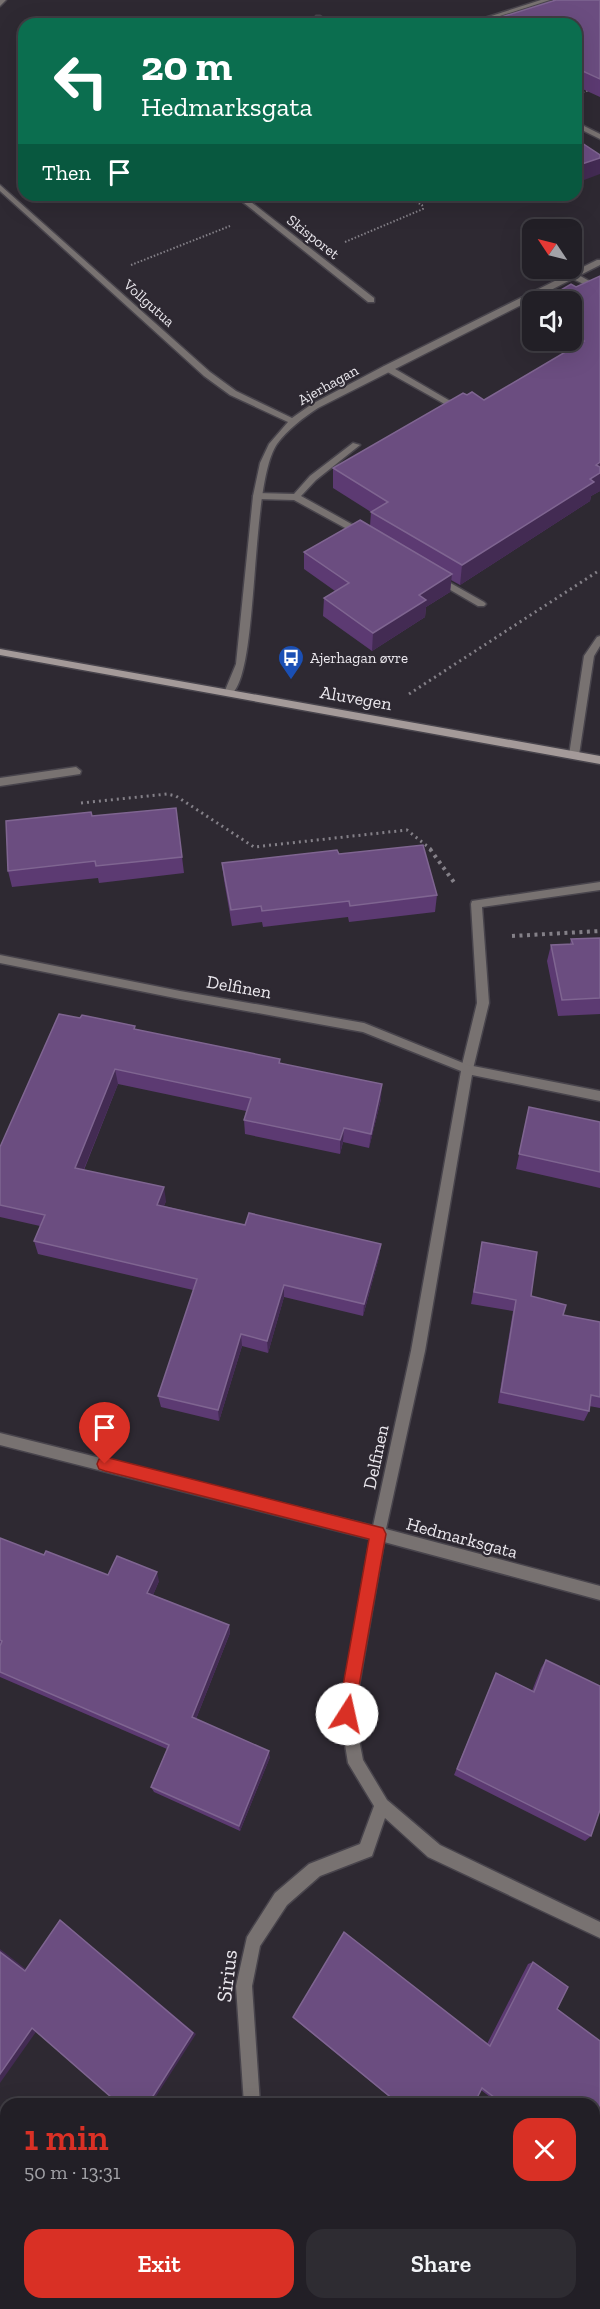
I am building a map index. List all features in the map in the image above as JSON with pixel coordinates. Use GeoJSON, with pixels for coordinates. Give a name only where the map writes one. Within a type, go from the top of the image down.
{"type":"FeatureCollection","features":[{"type":"Feature","properties":{"kind":"main road","name":"Aluvegen"},"geometry":{"type":"LineString","coordinates":[[0,652],[600,760]]}},
{"type":"Feature","properties":{"kind":"street"},"geometry":{"type":"LineString","coordinates":[[0,4],[3,0]]}},
{"type":"Feature","properties":{"kind":"street"},"geometry":{"type":"LineString","coordinates":[[488,18],[547,0]]}},
{"type":"Feature","properties":{"kind":"street"},"geometry":{"type":"LineString","coordinates":[[582,128],[600,138]]}},
{"type":"Feature","properties":{"kind":"street","name":"Vollgutua"},"geometry":{"type":"LineString","coordinates":[[0,187],[18,200]]}},
{"type":"Feature","properties":{"kind":"street","name":"Vollgutua"},"geometry":{"type":"LineString","coordinates":[[19,201],[207,374],[233,393],[293,422]]}},
{"type":"Feature","properties":{"kind":"street","name":"Skisporet"},"geometry":{"type":"LineString","coordinates":[[246,201],[371,300]]}},
{"type":"Feature","properties":{"kind":"street","name":"Ajerhagan"},"geometry":{"type":"LineString","coordinates":[[582,270],[600,262]]}},
{"type":"Feature","properties":{"kind":"street","name":"Ajerhagan"},"geometry":{"type":"LineString","coordinates":[[229,693],[241,664],[257,496],[264,463],[273,444],[293,422],[315,406],[564,279]]}},
{"type":"Feature","properties":{"kind":"street"},"geometry":{"type":"LineString","coordinates":[[579,279],[600,290]]}},
{"type":"Feature","properties":{"kind":"street"},"geometry":{"type":"LineString","coordinates":[[387,368],[453,405]]}},
{"type":"Feature","properties":{"kind":"street"},"geometry":{"type":"LineString","coordinates":[[296,497],[313,478],[356,445]]}},
{"type":"Feature","properties":{"kind":"street"},"geometry":{"type":"LineString","coordinates":[[257,496],[296,497],[368,537]]}},
{"type":"Feature","properties":{"kind":"street"},"geometry":{"type":"LineString","coordinates":[[429,573],[481,604]]}},
{"type":"Feature","properties":{"kind":"street"},"geometry":{"type":"LineString","coordinates":[[574,755],[589,656],[600,639]]}},
{"type":"Feature","properties":{"kind":"street"},"geometry":{"type":"LineString","coordinates":[[0,782],[76,771]]}},
{"type":"Feature","properties":{"kind":"street"},"geometry":{"type":"LineString","coordinates":[[467,1069],[483,1003],[476,904],[600,886]]}},
{"type":"Feature","properties":{"kind":"street","name":"Delfinen"},"geometry":{"type":"LineString","coordinates":[[0,959],[156,991],[364,1028],[467,1069],[600,1096]]}},
{"type":"Feature","properties":{"kind":"street","name":"Delfinen"},"geometry":{"type":"LineString","coordinates":[[378,1534],[418,1351],[467,1069]]}},
{"type":"Feature","properties":{"kind":"street","name":"Hedmarksgata"},"geometry":{"type":"LineString","coordinates":[[0,1439],[378,1534],[600,1593]]}},
{"type":"Feature","properties":{"kind":"street"},"geometry":{"type":"LineString","coordinates":[[378,1534],[347,1714],[356,1763],[382,1805],[434,1851],[600,1930]]}},
{"type":"Feature","properties":{"kind":"street","name":"Sirius"},"geometry":{"type":"LineString","coordinates":[[252,2098],[244,1986],[253,1943],[281,1899],[315,1870],[366,1851],[382,1805]]}},
{"type":"Feature","properties":{"kind":"path"},"geometry":{"type":"LineString","coordinates":[[582,92],[592,89]]}},
{"type":"Feature","properties":{"kind":"path"},"geometry":{"type":"LineString","coordinates":[[314,255],[423,209],[422,205],[414,201]]}},
{"type":"Feature","properties":{"kind":"path"},"geometry":{"type":"LineString","coordinates":[[101,278],[261,213]]}},
{"type":"Feature","properties":{"kind":"path"},"geometry":{"type":"LineString","coordinates":[[406,696],[600,570]]}},
{"type":"Feature","properties":{"kind":"path"},"geometry":{"type":"LineString","coordinates":[[70,804],[167,794],[192,804],[254,847],[407,830],[423,840],[445,866],[457,888],[476,904]]}},
{"type":"Feature","properties":{"kind":"path"},"geometry":{"type":"LineString","coordinates":[[478,938],[600,931]]}},
{"type":"Feature","properties":{"kind":"building"},"geometry":{"type":"Polygon","coordinates":[[[556,0],[600,0],[600,79],[582,71],[582,18],[498,18],[556,0]]]}},
{"type":"Feature","properties":{"kind":"building"},"geometry":{"type":"Polygon","coordinates":[[[582,143],[600,155],[600,158],[582,164],[582,143]]]}},
{"type":"Feature","properties":{"kind":"building"},"geometry":{"type":"Polygon","coordinates":[[[600,276],[600,462],[596,465],[600,467],[600,473],[590,479],[594,482],[462,565],[371,512],[388,502],[333,468],[463,393],[467,395],[472,392],[484,400],[567,351],[582,351],[584,341],[582,340],[582,291],[559,291],[571,284],[576,287],[600,276]]]}},
{"type":"Feature","properties":{"kind":"building"},"geometry":{"type":"Polygon","coordinates":[[[360,520],[452,574],[419,595],[426,600],[373,633],[324,598],[349,583],[304,552],[360,520]]]}},
{"type":"Feature","properties":{"kind":"building"},"geometry":{"type":"Polygon","coordinates":[[[176,808],[182,857],[96,866],[95,861],[8,871],[6,821],[91,812],[92,816],[176,808]]]}},
{"type":"Feature","properties":{"kind":"building"},"geometry":{"type":"Polygon","coordinates":[[[423,845],[437,895],[350,906],[349,901],[262,911],[261,906],[231,910],[222,863],[337,850],[339,854],[423,845]]]}},
{"type":"Feature","properties":{"kind":"building"},"geometry":{"type":"Polygon","coordinates":[[[600,938],[600,998],[562,1000],[551,945],[573,944],[571,939],[600,938]]]}},
{"type":"Feature","properties":{"kind":"building"},"geometry":{"type":"Polygon","coordinates":[[[59,1014],[80,1018],[82,1015],[135,1026],[134,1029],[280,1059],[279,1063],[382,1084],[371,1134],[344,1128],[340,1140],[244,1120],[251,1098],[115,1069],[75,1168],[164,1187],[157,1205],[245,1225],[249,1213],[381,1244],[364,1304],[284,1285],[267,1341],[241,1334],[218,1410],[158,1396],[197,1279],[34,1241],[45,1215],[0,1205],[0,1147],[59,1014]]]}},
{"type":"Feature","properties":{"kind":"building"},"geometry":{"type":"Polygon","coordinates":[[[529,1107],[600,1122],[600,1172],[519,1154],[529,1107]]]}},
{"type":"Feature","properties":{"kind":"building"},"geometry":{"type":"Polygon","coordinates":[[[482,1242],[537,1252],[531,1296],[566,1305],[563,1315],[600,1322],[600,1397],[591,1395],[589,1411],[501,1392],[516,1300],[474,1292],[482,1242]]]}},
{"type":"Feature","properties":{"kind":"building"},"geometry":{"type":"Polygon","coordinates":[[[0,1538],[44,1555],[46,1551],[108,1575],[117,1556],[157,1572],[147,1593],[229,1625],[192,1717],[269,1751],[239,1826],[151,1787],[169,1745],[0,1672],[2,1641],[0,1640],[0,1538]]]}},
{"type":"Feature","properties":{"kind":"building"},"geometry":{"type":"Polygon","coordinates":[[[546,1660],[600,1686],[600,1810],[591,1836],[457,1769],[496,1673],[534,1692],[546,1660]]]}},
{"type":"Feature","properties":{"kind":"building"},"geometry":{"type":"Polygon","coordinates":[[[60,1920],[193,2033],[152,2098],[112,2098],[32,2028],[0,2074],[0,1952],[25,1971],[60,1920]]]}},
{"type":"Feature","properties":{"kind":"building"},"geometry":{"type":"Polygon","coordinates":[[[344,1932],[490,2046],[533,1962],[568,1987],[557,2009],[600,2041],[600,2098],[495,2098],[482,2088],[477,2098],[392,2098],[293,2017],[344,1932]]]}},
{"type":"Feature","properties":{"kind":"place","name":"Ajerhagan øvre"},"geometry":{"type":"Point","coordinates":[291,681]}},
{"type":"Feature","properties":{"kind":"route"},"geometry":{"type":"LineString","coordinates":[[105,1464],[378,1534],[347,1714]]}}]}
